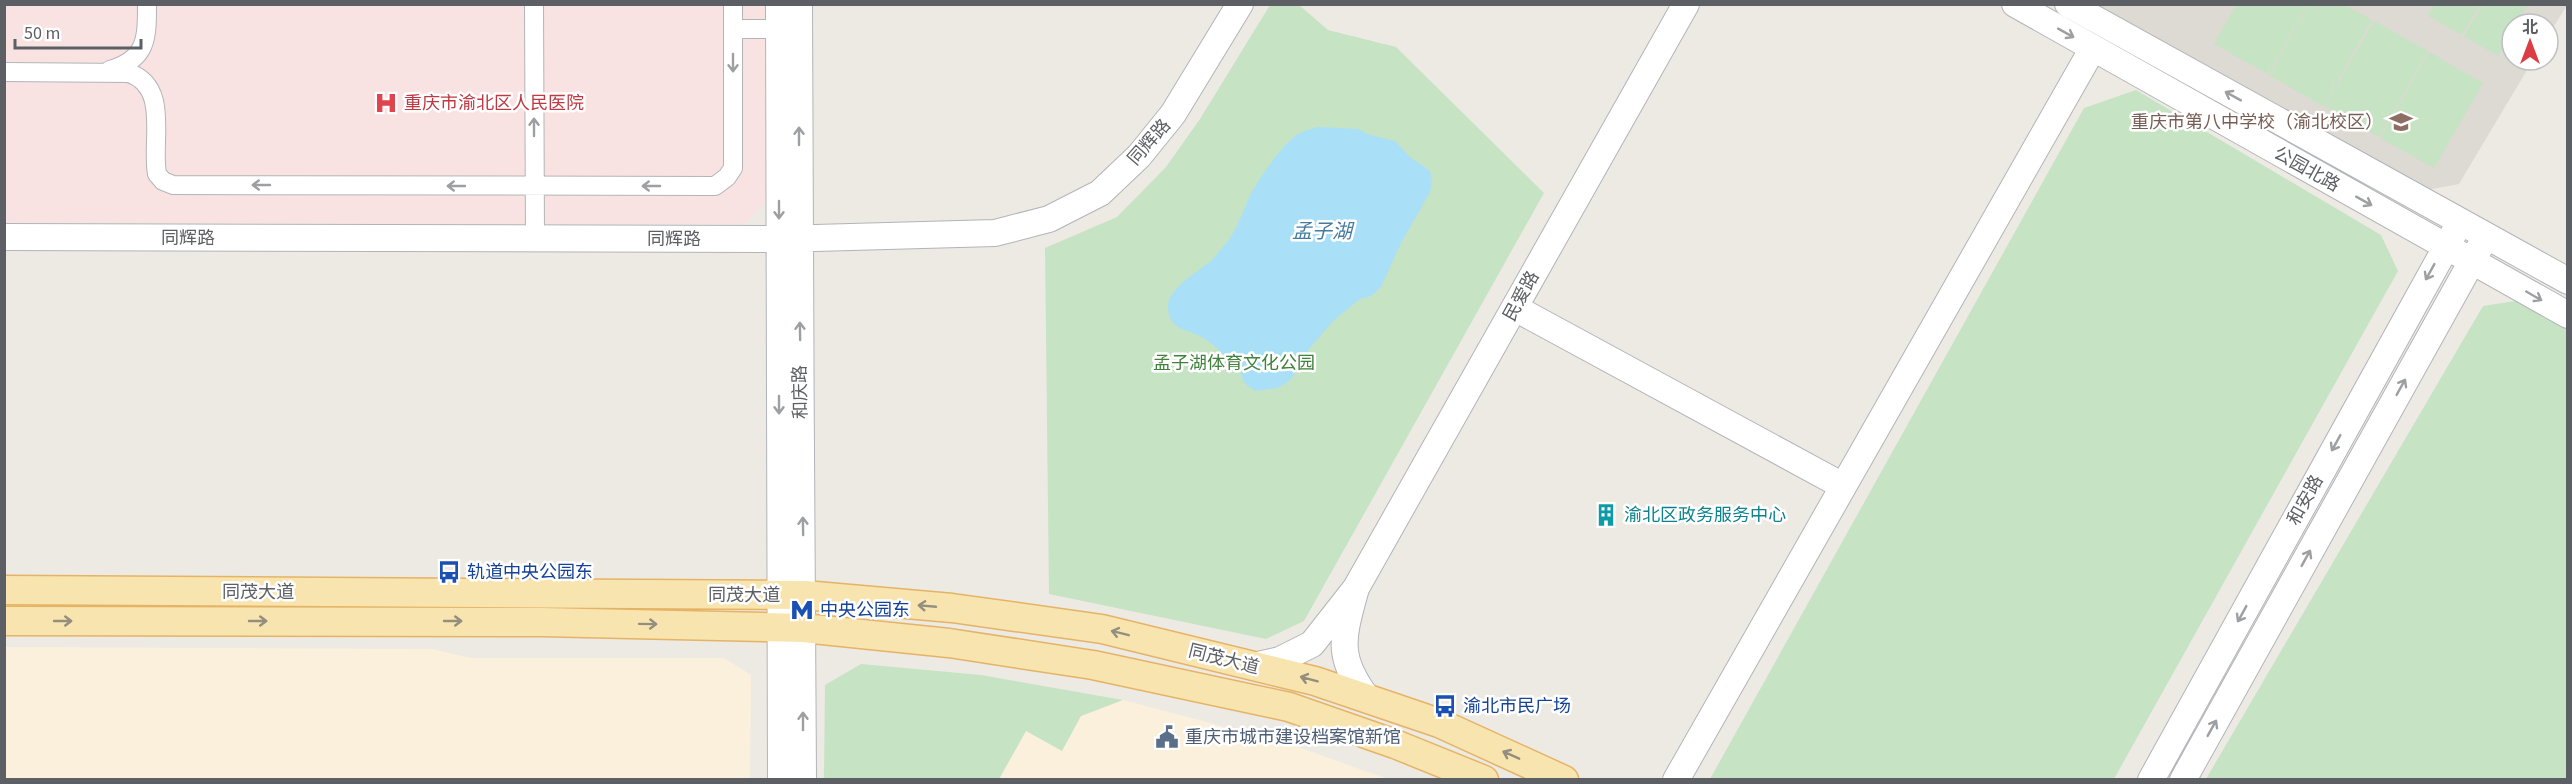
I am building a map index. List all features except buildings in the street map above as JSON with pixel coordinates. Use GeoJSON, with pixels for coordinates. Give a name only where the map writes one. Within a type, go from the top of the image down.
{"type":"FeatureCollection","features":[{"type":"Feature","properties":{"kind":"main road","name":"同茂大道"},"geometry":{"type":"LineString","coordinates":[[4,590],[791,596],[952,608],[1102,628],[1315,681],[1439,723],[1564,780]]}},
{"type":"Feature","properties":{"kind":"main road","name":"同茂大道"},"geometry":{"type":"LineString","coordinates":[[4,621],[541,622],[791,628],[949,642],[1093,664],[1289,707],[1417,752],[1484,780]]}},
{"type":"Feature","properties":{"kind":"street"},"geometry":{"type":"LineString","coordinates":[[101,73],[120,67],[140,52],[147,37],[147,4]]}},
{"type":"Feature","properties":{"kind":"street"},"geometry":{"type":"LineString","coordinates":[[534,4],[535,239]]}},
{"type":"Feature","properties":{"kind":"street"},"geometry":{"type":"LineString","coordinates":[[4,72],[129,73],[139,76],[147,83],[155,104],[157,174],[163,182],[174,185],[716,186],[733,168],[733,4]]}},
{"type":"Feature","properties":{"kind":"street","name":"同辉路"},"geometry":{"type":"LineString","coordinates":[[4,237],[789,239],[995,232],[1049,219],[1100,193],[1139,156],[1173,114],[1240,4]]}},
{"type":"Feature","properties":{"kind":"street","name":"民爱路"},"geometry":{"type":"LineString","coordinates":[[1356,588],[1686,4]]}},
{"type":"Feature","properties":{"kind":"street","name":"公园北路"},"geometry":{"type":"LineString","coordinates":[[2015,4],[2568,315]]}},
{"type":"Feature","properties":{"kind":"street","name":"公园北路"},"geometry":{"type":"LineString","coordinates":[[2068,4],[2568,281]]}},
{"type":"Feature","properties":{"kind":"street"},"geometry":{"type":"LineString","coordinates":[[733,29],[789,17]]}},
{"type":"Feature","properties":{"kind":"street","name":"和庆路"},"geometry":{"type":"LineString","coordinates":[[781,780],[791,628],[789,17]]}},
{"type":"Feature","properties":{"kind":"street"},"geometry":{"type":"LineString","coordinates":[[1676,780],[2092,48]]}},
{"type":"Feature","properties":{"kind":"street","name":"和安路"},"geometry":{"type":"LineString","coordinates":[[2151,780],[2460,222]]}},
{"type":"Feature","properties":{"kind":"street","name":"和安路"},"geometry":{"type":"LineString","coordinates":[[2183,780],[2486,236]]}},
{"type":"Feature","properties":{"kind":"street"},"geometry":{"type":"LineString","coordinates":[[1515,308],[1843,486]]}},
{"type":"Feature","properties":{"kind":"street"},"geometry":{"type":"LineString","coordinates":[[1254,666],[1280,660],[1312,644],[1356,588]]}},
{"type":"Feature","properties":{"kind":"street"},"geometry":{"type":"LineString","coordinates":[[1356,588],[1344,642],[1346,662],[1353,680],[1367,698]]}},
{"type":"Feature","properties":{"kind":"street","name":"和庆路"},"geometry":{"type":"LineString","coordinates":[[791,628],[802,780]]}},
{"type":"Feature","properties":{"kind":"shaded area","name":"重庆市渝北区人民医院"},"geometry":{"type":"Polygon","coordinates":[[[5,5],[768,5],[766,201],[745,224],[5,223],[5,5]]]}},
{"type":"Feature","properties":{"kind":"shaded area","name":"重庆市第八中学校（渝北校区）"},"geometry":{"type":"Polygon","coordinates":[[[2097,5],[2567,5],[2560,16],[2560,12],[2500,12],[2500,72],[2526,72],[2459,184],[2427,190],[2097,5]]]}},
{"type":"Feature","properties":{"kind":"shaded area"},"geometry":{"type":"Polygon","coordinates":[[[5,647],[432,649],[470,658],[724,658],[751,675],[750,779],[5,779],[5,647]]]}},
{"type":"Feature","properties":{"kind":"shaded area","name":"重庆市城市建设档案馆新馆"},"geometry":{"type":"Polygon","coordinates":[[[1123,700],[1286,743],[1388,779],[999,780],[1026,731],[1081,716],[1123,700]]]}},
{"type":"Feature","properties":{"kind":"green space"},"geometry":{"type":"Polygon","coordinates":[[[2434,4],[2480,5],[2462,35],[2428,16],[2434,4]]]}},
{"type":"Feature","properties":{"kind":"green space"},"geometry":{"type":"Polygon","coordinates":[[[2524,4],[2527,6],[2523,12],[2500,12],[2500,52],[2498,56],[2464,36],[2482,5],[2524,4]]]}},
{"type":"Feature","properties":{"kind":"green space","name":"孟子湖体育文化公园"},"geometry":{"type":"Polygon","coordinates":[[[1270,5],[1299,5],[1328,30],[1396,47],[1544,193],[1304,621],[1266,639],[1049,594],[1045,248],[1117,217],[1166,167],[1200,119],[1270,5]]]}},
{"type":"Feature","properties":{"kind":"green space"},"geometry":{"type":"Polygon","coordinates":[[[2236,5],[2308,5],[2268,74],[2214,44],[2236,5]]]}},
{"type":"Feature","properties":{"kind":"green space"},"geometry":{"type":"Polygon","coordinates":[[[2309,5],[2345,5],[2372,20],[2323,106],[2269,75],[2309,5]]]}},
{"type":"Feature","properties":{"kind":"green space"},"geometry":{"type":"Polygon","coordinates":[[[2374,21],[2428,51],[2379,137],[2324,106],[2374,21]]]}},
{"type":"Feature","properties":{"kind":"green space"},"geometry":{"type":"Polygon","coordinates":[[[2429,52],[2483,83],[2434,168],[2380,138],[2429,52]]]}},
{"type":"Feature","properties":{"kind":"green space"},"geometry":{"type":"Polygon","coordinates":[[[2136,90],[2381,235],[2398,271],[2114,779],[1710,779],[2084,108],[2136,90]]]}},
{"type":"Feature","properties":{"kind":"green space"},"geometry":{"type":"Polygon","coordinates":[[[2515,301],[2567,330],[2567,779],[2206,779],[2483,306],[2515,301]]]}},
{"type":"Feature","properties":{"kind":"green space"},"geometry":{"type":"Polygon","coordinates":[[[861,664],[981,675],[1123,700],[1081,716],[1062,751],[1026,731],[999,779],[824,779],[825,685],[861,664]]]}},
{"type":"Feature","properties":{"kind":"water","name":"孟子湖"},"geometry":{"type":"Polygon","coordinates":[[[1318,127],[1358,129],[1370,135],[1395,141],[1410,157],[1430,171],[1432,181],[1430,192],[1401,243],[1381,287],[1371,296],[1360,299],[1334,320],[1308,350],[1303,364],[1288,382],[1278,388],[1255,391],[1245,383],[1239,371],[1214,345],[1199,335],[1175,325],[1169,315],[1169,301],[1172,294],[1210,262],[1228,241],[1256,185],[1284,146],[1299,134],[1318,127]]]}},
{"type":"Feature","properties":{"kind":"place","name":"重庆市渝北区人民医院"},"geometry":{"type":"Point","coordinates":[386,103]}},
{"type":"Feature","properties":{"kind":"place","name":"重庆市第八中学校（渝北校区）"},"geometry":{"type":"Point","coordinates":[2401,122]}},
{"type":"Feature","properties":{"kind":"place","name":"渝北区政务服务中心"},"geometry":{"type":"Point","coordinates":[1606,515]}},
{"type":"Feature","properties":{"kind":"place","name":"轨道中央公园东"},"geometry":{"type":"Point","coordinates":[449,572]}},
{"type":"Feature","properties":{"kind":"place","name":"中央公园东"},"geometry":{"type":"Point","coordinates":[802,610]}},
{"type":"Feature","properties":{"kind":"place","name":"渝北市民广场"},"geometry":{"type":"Point","coordinates":[1445,706]}},
{"type":"Feature","properties":{"kind":"place","name":"重庆市城市建设档案馆新馆"},"geometry":{"type":"Point","coordinates":[1167,737]}}]}
